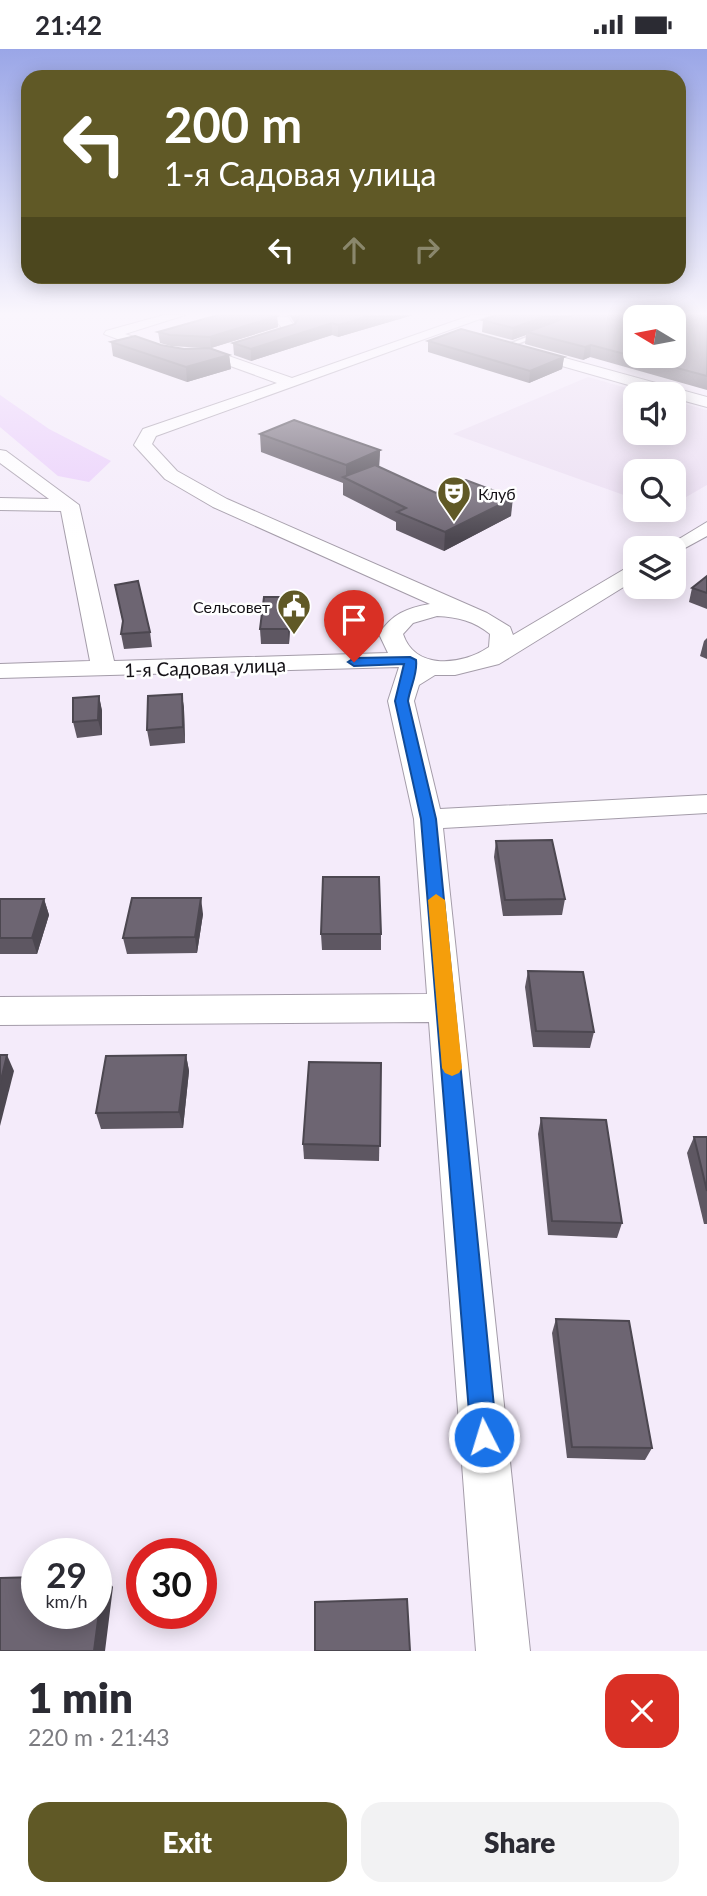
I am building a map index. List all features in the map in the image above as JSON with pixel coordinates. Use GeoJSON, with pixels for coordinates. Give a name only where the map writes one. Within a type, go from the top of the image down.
{"type":"FeatureCollection","features":[{"type":"Feature","properties":{"kind":"street"},"geometry":{"type":"LineString","coordinates":[[274,390],[149,433],[143,445],[171,475],[219,503],[475,615],[502,632],[500,650],[491,659]]}},
{"type":"Feature","properties":{"kind":"street"},"geometry":{"type":"LineString","coordinates":[[664,390],[707,402]]}},
{"type":"Feature","properties":{"kind":"street"},"geometry":{"type":"LineString","coordinates":[[0,455],[69,505],[104,670]]}},
{"type":"Feature","properties":{"kind":"street"},"geometry":{"type":"LineString","coordinates":[[0,504],[69,505]]}},
{"type":"Feature","properties":{"kind":"street"},"geometry":{"type":"LineString","coordinates":[[686,541],[707,528]]}},
{"type":"Feature","properties":{"kind":"street","name":"1-я Садовая улица"},"geometry":{"type":"LineString","coordinates":[[0,671],[416,671],[463,668],[491,659],[623,578]]}},
{"type":"Feature","properties":{"kind":"street"},"geometry":{"type":"LineString","coordinates":[[404,618],[411,597],[407,586]]}},
{"type":"Feature","properties":{"kind":"street"},"geometry":{"type":"LineString","coordinates":[[503,1651],[428,819],[401,701],[416,671],[392,644],[391,633],[394,626],[404,618],[437,609],[528,624],[553,621]]}},
{"type":"Feature","properties":{"kind":"street"},"geometry":{"type":"LineString","coordinates":[[428,819],[707,804]]}},
{"type":"Feature","properties":{"kind":"street"},"geometry":{"type":"LineString","coordinates":[[0,1011],[447,1008]]}},
{"type":"Feature","properties":{"kind":"shaded area"},"geometry":{"type":"Polygon","coordinates":[[[558,390],[623,390],[623,445],[686,445],[686,404],[707,410],[707,485],[686,497],[686,459],[623,459],[623,495],[453,434],[558,390]]]}},
{"type":"Feature","properties":{"kind":"shaded area"},"geometry":{"type":"Polygon","coordinates":[[[0,395],[49,429],[111,461],[89,482],[58,476],[0,427],[0,395]]]}},
{"type":"Feature","properties":{"kind":"building"},"geometry":{"type":"Polygon","coordinates":[[[294,420],[380,450],[346,465],[260,434],[294,420]]]}},
{"type":"Feature","properties":{"kind":"building"},"geometry":{"type":"Polygon","coordinates":[[[375,465],[436,493],[466,480],[513,498],[445,532],[397,512],[406,508],[343,477],[375,465]]]}},
{"type":"Feature","properties":{"kind":"building"},"geometry":{"type":"Polygon","coordinates":[[[707,576],[707,593],[692,588],[707,576]]]}},
{"type":"Feature","properties":{"kind":"building"},"geometry":{"type":"Polygon","coordinates":[[[138,581],[150,632],[121,634],[123,621],[115,585],[138,581]]]}},
{"type":"Feature","properties":{"kind":"building"},"geometry":{"type":"Polygon","coordinates":[[[264,597],[290,597],[288,629],[260,629],[264,597]]]}},
{"type":"Feature","properties":{"kind":"building"},"geometry":{"type":"Polygon","coordinates":[[[182,694],[183,727],[147,730],[148,696],[182,694]]]}},
{"type":"Feature","properties":{"kind":"building"},"geometry":{"type":"Polygon","coordinates":[[[99,696],[98,720],[73,722],[73,698],[99,696]]]}},
{"type":"Feature","properties":{"kind":"building"},"geometry":{"type":"Polygon","coordinates":[[[552,840],[565,899],[505,900],[496,841],[552,840]]]}},
{"type":"Feature","properties":{"kind":"building"},"geometry":{"type":"Polygon","coordinates":[[[323,877],[379,877],[381,934],[321,934],[323,877]]]}},
{"type":"Feature","properties":{"kind":"building"},"geometry":{"type":"Polygon","coordinates":[[[132,898],[201,898],[195,937],[123,938],[132,898]]]}},
{"type":"Feature","properties":{"kind":"building"},"geometry":{"type":"Polygon","coordinates":[[[0,899],[44,899],[32,938],[0,938],[0,899]]]}},
{"type":"Feature","properties":{"kind":"building"},"geometry":{"type":"Polygon","coordinates":[[[528,971],[583,972],[594,1032],[536,1031],[528,971]]]}},
{"type":"Feature","properties":{"kind":"building"},"geometry":{"type":"Polygon","coordinates":[[[0,1055],[7,1055],[0,1084],[0,1055]]]}},
{"type":"Feature","properties":{"kind":"building"},"geometry":{"type":"Polygon","coordinates":[[[186,1055],[179,1112],[96,1113],[106,1056],[186,1055]]]}},
{"type":"Feature","properties":{"kind":"building"},"geometry":{"type":"Polygon","coordinates":[[[309,1062],[381,1063],[380,1146],[303,1144],[309,1062]]]}},
{"type":"Feature","properties":{"kind":"building"},"geometry":{"type":"Polygon","coordinates":[[[541,1118],[606,1120],[622,1223],[552,1221],[541,1118]]]}},
{"type":"Feature","properties":{"kind":"building"},"geometry":{"type":"Polygon","coordinates":[[[694,1137],[707,1137],[707,1191],[694,1137]]]}},
{"type":"Feature","properties":{"kind":"building"},"geometry":{"type":"Polygon","coordinates":[[[556,1319],[629,1321],[652,1448],[572,1447],[556,1319]]]}},
{"type":"Feature","properties":{"kind":"building"},"geometry":{"type":"Polygon","coordinates":[[[21,1577],[21,1629],[97,1629],[94,1651],[0,1651],[0,1578],[21,1577]]]}},
{"type":"Feature","properties":{"kind":"building"},"geometry":{"type":"Polygon","coordinates":[[[407,1599],[410,1651],[315,1651],[315,1602],[407,1599]]]}},
{"type":"Feature","properties":{"kind":"slow traffic"},"geometry":{"type":"LineString","coordinates":[[436,900],[452,1068]]}},
{"type":"Feature","properties":{"kind":"place","name":"Клуб"},"geometry":{"type":"Point","coordinates":[454,523]}},
{"type":"Feature","properties":{"kind":"place","name":"Сельсовет"},"geometry":{"type":"Point","coordinates":[294,636]}},
{"type":"Feature","properties":{"kind":"route"},"geometry":{"type":"LineString","coordinates":[[354,662],[410,660],[411,670],[404,684],[401,701],[428,819],[484,1437]]}}]}
